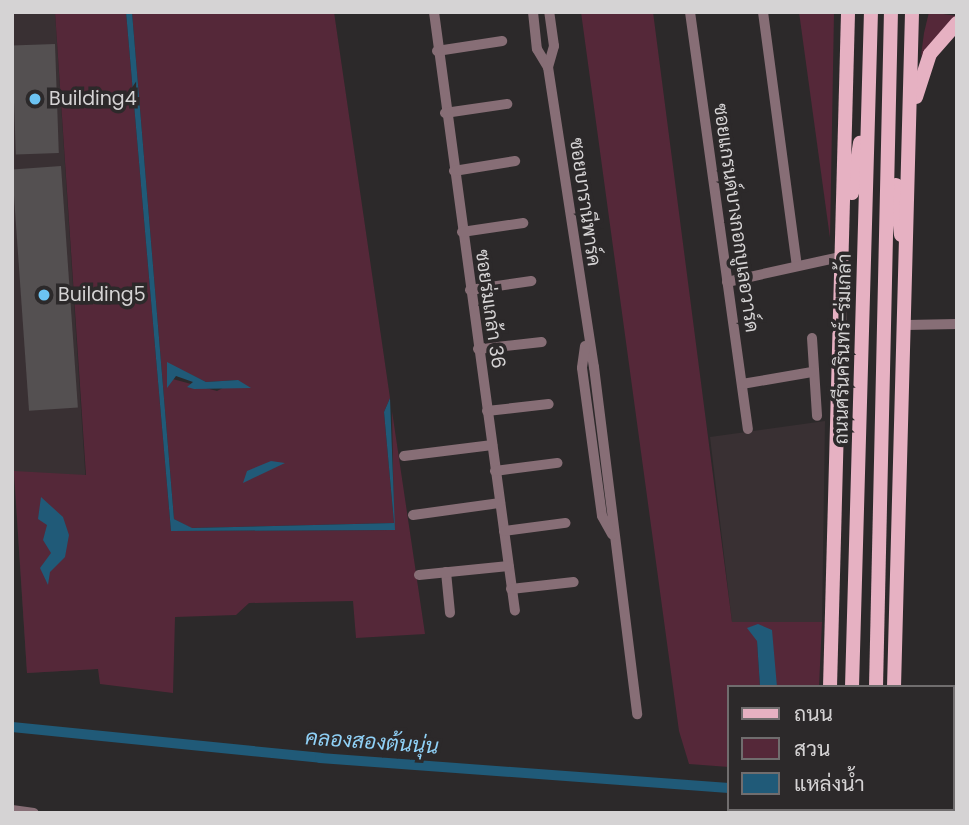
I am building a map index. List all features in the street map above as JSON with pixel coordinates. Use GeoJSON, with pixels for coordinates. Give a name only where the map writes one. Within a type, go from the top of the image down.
{"type":"FeatureCollection","features":[{"type":"Feature","properties":{"kind":"main road"},"geometry":{"type":"LineString","coordinates":[[844,232],[848,12]]}},
{"type":"Feature","properties":{"kind":"main road","name":"ถนนศรีนครินทร์-ร่มเกล้า"},"geometry":{"type":"LineString","coordinates":[[852,685],[871,12]]}},
{"type":"Feature","properties":{"kind":"main road"},"geometry":{"type":"LineString","coordinates":[[876,685],[884,474],[891,12]]}},
{"type":"Feature","properties":{"kind":"main road"},"geometry":{"type":"LineString","coordinates":[[893,685],[908,293],[912,12]]}},
{"type":"Feature","properties":{"kind":"main road"},"geometry":{"type":"LineString","coordinates":[[911,94],[922,12]]}},
{"type":"Feature","properties":{"kind":"main road"},"geometry":{"type":"LineString","coordinates":[[910,175],[918,88],[930,54],[957,23]]}},
{"type":"Feature","properties":{"kind":"main road"},"geometry":{"type":"LineString","coordinates":[[844,232],[869,88]]}},
{"type":"Feature","properties":{"kind":"main road"},"geometry":{"type":"LineString","coordinates":[[890,125],[908,293]]}},
{"type":"Feature","properties":{"kind":"main road","name":"ถนนศรีนครินทร์-ร่มเกล้า"},"geometry":{"type":"LineString","coordinates":[[831,685],[844,232]]}},
{"type":"Feature","properties":{"kind":"street","name":"ซอยร่มเกล้า 36"},"geometry":{"type":"LineString","coordinates":[[434,12],[445,113],[515,611]]}},
{"type":"Feature","properties":{"kind":"street","name":"ซอยบารานีพาร์ค"},"geometry":{"type":"LineString","coordinates":[[533,12],[537,49],[548,67],[586,343],[582,368],[600,502],[612,534],[637,714]]}},
{"type":"Feature","properties":{"kind":"street","name":"ซอยบารานีพาร์ค"},"geometry":{"type":"LineString","coordinates":[[548,67],[554,46],[549,12]]}},
{"type":"Feature","properties":{"kind":"street","name":"ซอยแกรนด์บางกอกบูเลอวาร์ด"},"geometry":{"type":"LineString","coordinates":[[690,12],[748,429]]}},
{"type":"Feature","properties":{"kind":"street"},"geometry":{"type":"LineString","coordinates":[[762,12],[797,266]]}},
{"type":"Feature","properties":{"kind":"street"},"geometry":{"type":"LineString","coordinates":[[437,51],[502,41]]}},
{"type":"Feature","properties":{"kind":"street"},"geometry":{"type":"LineString","coordinates":[[445,113],[507,104]]}},
{"type":"Feature","properties":{"kind":"street"},"geometry":{"type":"LineString","coordinates":[[454,171],[515,161]]}},
{"type":"Feature","properties":{"kind":"street"},"geometry":{"type":"LineString","coordinates":[[462,233],[523,223]]}},
{"type":"Feature","properties":{"kind":"street"},"geometry":{"type":"LineString","coordinates":[[727,282],[844,256]]}},
{"type":"Feature","properties":{"kind":"street"},"geometry":{"type":"LineString","coordinates":[[470,290],[531,281]]}},
{"type":"Feature","properties":{"kind":"street"},"geometry":{"type":"LineString","coordinates":[[907,325],[957,324]]}},
{"type":"Feature","properties":{"kind":"street"},"geometry":{"type":"LineString","coordinates":[[812,338],[811,372],[817,416]]}},
{"type":"Feature","properties":{"kind":"street"},"geometry":{"type":"LineString","coordinates":[[478,349],[542,342]]}},
{"type":"Feature","properties":{"kind":"street"},"geometry":{"type":"LineString","coordinates":[[742,384],[811,372]]}},
{"type":"Feature","properties":{"kind":"street"},"geometry":{"type":"LineString","coordinates":[[487,411],[549,404]]}},
{"type":"Feature","properties":{"kind":"street"},"geometry":{"type":"LineString","coordinates":[[404,456],[492,445]]}},
{"type":"Feature","properties":{"kind":"street"},"geometry":{"type":"LineString","coordinates":[[495,471],[558,463]]}},
{"type":"Feature","properties":{"kind":"street"},"geometry":{"type":"LineString","coordinates":[[413,515],[500,503]]}},
{"type":"Feature","properties":{"kind":"street"},"geometry":{"type":"LineString","coordinates":[[503,531],[565,523]]}},
{"type":"Feature","properties":{"kind":"street"},"geometry":{"type":"LineString","coordinates":[[419,575],[509,566]]}},
{"type":"Feature","properties":{"kind":"street"},"geometry":{"type":"LineString","coordinates":[[446,572],[450,613]]}},
{"type":"Feature","properties":{"kind":"street"},"geometry":{"type":"LineString","coordinates":[[512,589],[574,582]]}},
{"type":"Feature","properties":{"kind":"street"},"geometry":{"type":"LineString","coordinates":[[14,811],[34,813]]}},
{"type":"Feature","properties":{"kind":"shaded area"},"geometry":{"type":"Polygon","coordinates":[[[12,12],[55,12],[98,669],[27,673],[12,447],[12,12]]]}},
{"type":"Feature","properties":{"kind":"shaded area"},"geometry":{"type":"Polygon","coordinates":[[[825,421],[822,622],[732,622],[710,437],[825,421]]]}},
{"type":"Feature","properties":{"kind":"green space"},"geometry":{"type":"Polygon","coordinates":[[[55,12],[126,12],[171,531],[394,530],[392,411],[425,634],[356,638],[353,601],[249,603],[236,615],[175,617],[173,693],[100,684],[98,669],[27,673],[14,471],[86,475],[55,12]]]}},
{"type":"Feature","properties":{"kind":"green space"},"geometry":{"type":"Polygon","coordinates":[[[132,12],[334,12],[390,398],[384,412],[394,523],[191,528],[174,519],[132,12]],[[167,363],[169,378],[217,391],[238,380],[206,382],[167,363]]]}},
{"type":"Feature","properties":{"kind":"green space"},"geometry":{"type":"Polygon","coordinates":[[[581,12],[653,12],[732,622],[822,622],[819,685],[776,685],[757,641],[760,685],[727,685],[727,767],[689,764],[679,731],[581,12]]]}},
{"type":"Feature","properties":{"kind":"green space"},"geometry":{"type":"Polygon","coordinates":[[[799,12],[834,12],[830,238],[799,12]]]}},
{"type":"Feature","properties":{"kind":"green space"},"geometry":{"type":"Polygon","coordinates":[[[929,12],[957,16],[921,56],[924,33],[929,12]]]}},
{"type":"Feature","properties":{"kind":"water"},"geometry":{"type":"Polygon","coordinates":[[[126,12],[132,12],[174,519],[192,528],[394,523],[384,412],[390,398],[395,530],[171,531],[126,12]]]}},
{"type":"Feature","properties":{"kind":"water"},"geometry":{"type":"Polygon","coordinates":[[[167,362],[206,382],[238,380],[251,388],[194,389],[187,387],[193,382],[176,376],[167,388],[167,362]]]}},
{"type":"Feature","properties":{"kind":"water"},"geometry":{"type":"Polygon","coordinates":[[[271,461],[285,463],[243,483],[247,471],[271,461]]]}},
{"type":"Feature","properties":{"kind":"water"},"geometry":{"type":"Polygon","coordinates":[[[41,497],[63,517],[69,535],[65,557],[50,572],[48,585],[40,568],[51,553],[43,540],[47,525],[38,519],[41,497]]]}},
{"type":"Feature","properties":{"kind":"water"},"geometry":{"type":"Polygon","coordinates":[[[758,624],[772,630],[777,685],[760,685],[757,641],[747,628],[758,624]]]}},
{"type":"Feature","properties":{"kind":"building","name":"Building4"},"geometry":{"type":"Polygon","coordinates":[[[55,44],[59,153],[16,154],[12,46],[55,44]]]}},
{"type":"Feature","properties":{"kind":"building","name":"Building5"},"geometry":{"type":"Polygon","coordinates":[[[61,166],[78,407],[29,411],[12,169],[61,166]]]}},
{"type":"Feature","properties":{"kind":"waterway","name":"คลองสองต้นนุ่น"},"geometry":{"type":"LineString","coordinates":[[12,727],[320,758],[727,788]]}},
{"type":"Feature","properties":{"kind":"place","name":"Building4"},"geometry":{"type":"Point","coordinates":[35,99]}},
{"type":"Feature","properties":{"kind":"place","name":"Building5"},"geometry":{"type":"Point","coordinates":[44,295]}}]}
